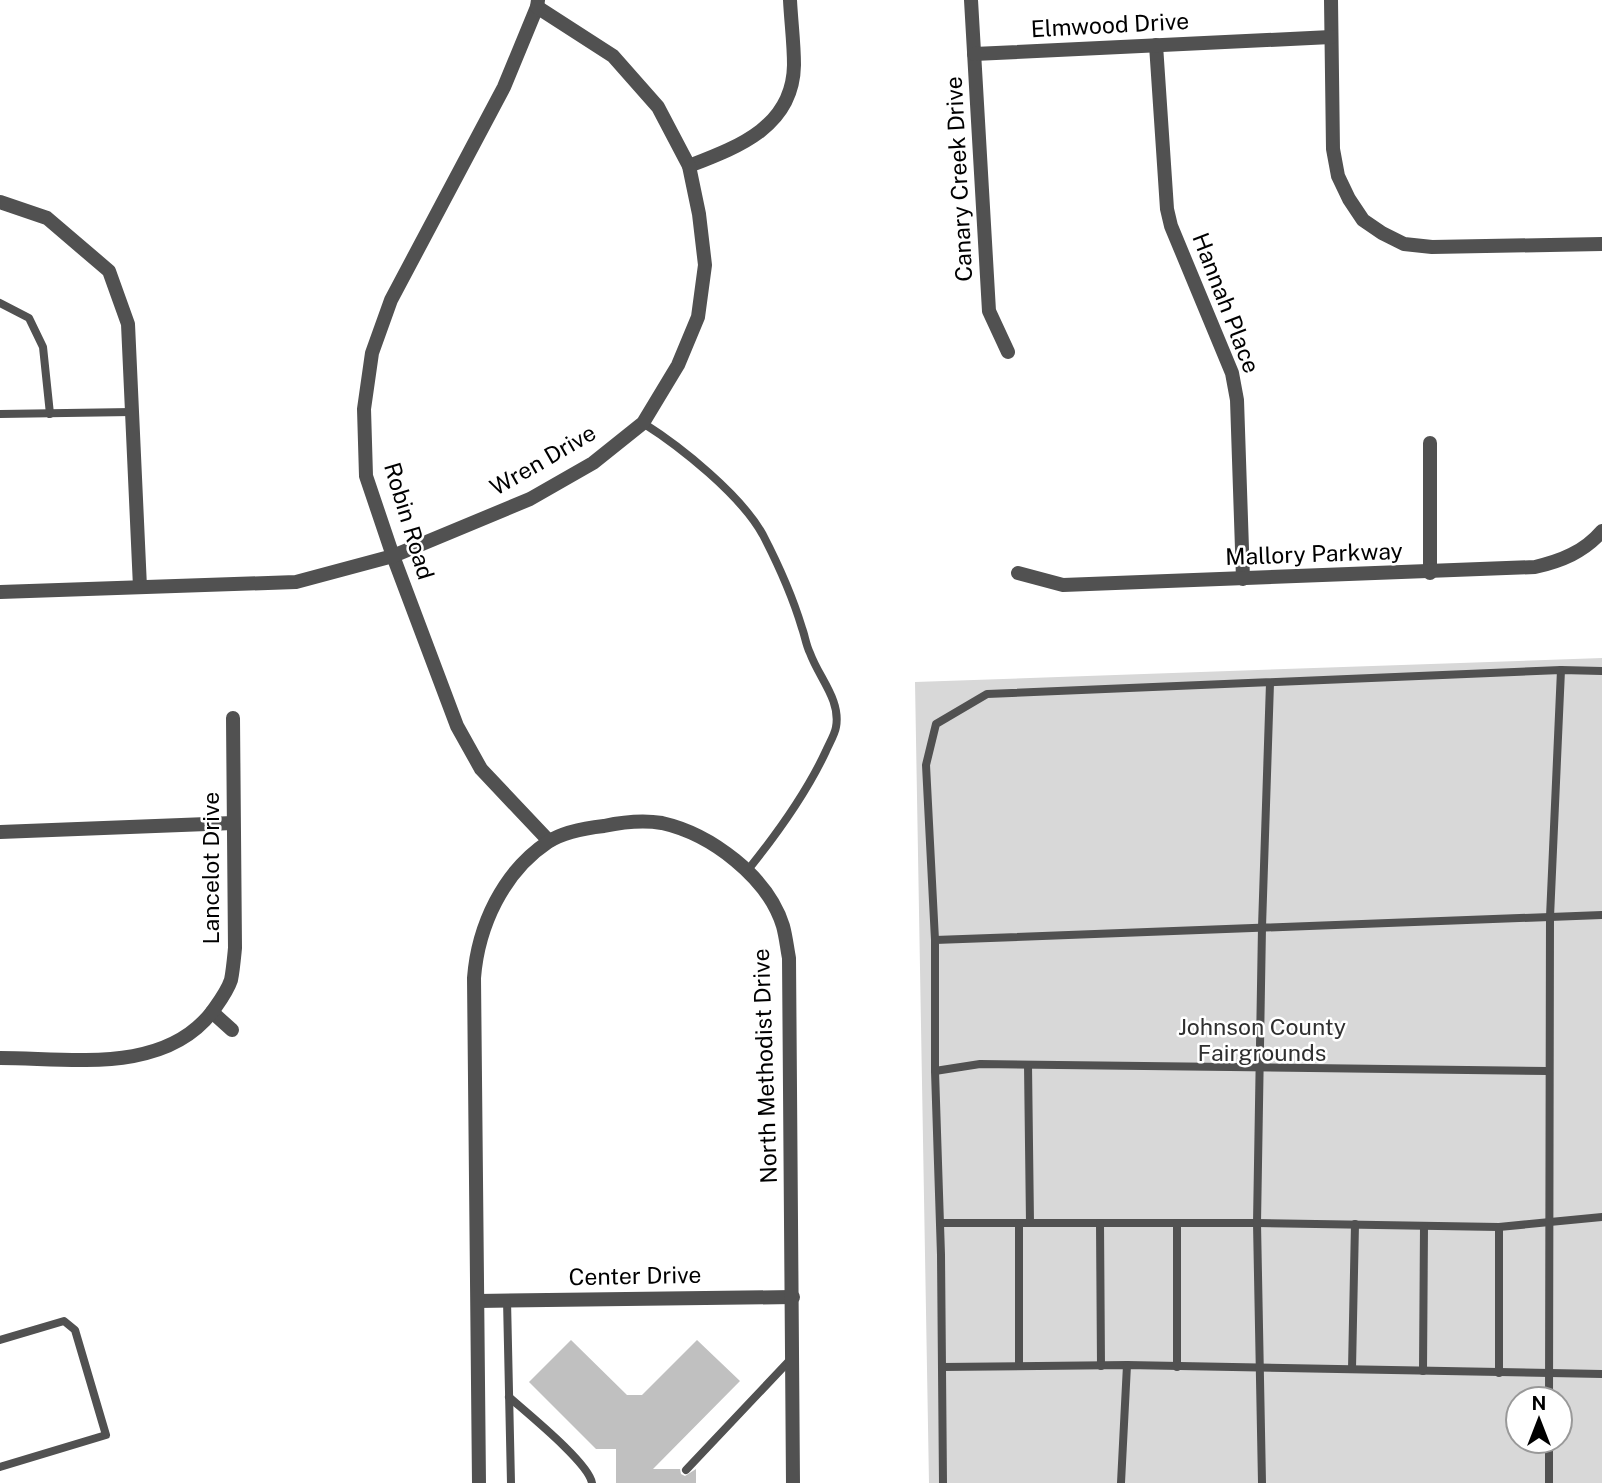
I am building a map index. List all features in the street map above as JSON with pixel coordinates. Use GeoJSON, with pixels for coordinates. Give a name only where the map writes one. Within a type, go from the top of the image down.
{"type":"FeatureCollection","features":[{"type":"Feature","properties":{"kind":"street"},"geometry":{"type":"LineString","coordinates":[[689,166],[734,148],[773,122],[789,96],[794,66],[790,0]]}},
{"type":"Feature","properties":{"kind":"street","name":"Canary Creek Drive"},"geometry":{"type":"LineString","coordinates":[[971,0],[989,311],[1008,352]]}},
{"type":"Feature","properties":{"kind":"street"},"geometry":{"type":"LineString","coordinates":[[1331,0],[1333,149],[1338,176],[1363,220],[1404,244],[1432,247],[1602,244]]}},
{"type":"Feature","properties":{"kind":"street","name":"Wren Drive"},"geometry":{"type":"LineString","coordinates":[[0,592],[296,582],[393,556],[530,499],[593,463],[643,423],[678,365],[698,317],[705,265],[699,214],[689,166],[658,107],[613,56],[537,4]]}},
{"type":"Feature","properties":{"kind":"street","name":"Robin Road"},"geometry":{"type":"LineString","coordinates":[[537,4],[504,87],[391,300],[372,353],[364,408],[366,476],[457,726],[481,769],[549,841]]}},
{"type":"Feature","properties":{"kind":"street","name":"Elmwood Drive"},"geometry":{"type":"LineString","coordinates":[[974,54],[1331,37]]}},
{"type":"Feature","properties":{"kind":"street","name":"Hannah Place"},"geometry":{"type":"LineString","coordinates":[[1156,46],[1167,209],[1171,226],[1232,373],[1237,400],[1243,579]]}},
{"type":"Feature","properties":{"kind":"street"},"geometry":{"type":"LineString","coordinates":[[0,202],[47,218],[109,271],[128,324],[140,587]]}},
{"type":"Feature","properties":{"kind":"street"},"geometry":{"type":"LineString","coordinates":[[1430,443],[1430,572]]}},
{"type":"Feature","properties":{"kind":"street","name":"Mallory Parkway"},"geometry":{"type":"LineString","coordinates":[[1018,572],[1063,585],[1535,567],[1580,551],[1602,531]]}},
{"type":"Feature","properties":{"kind":"street","name":"Lancelot Drive"},"geometry":{"type":"LineString","coordinates":[[0,1058],[123,1059],[154,1052],[184,1038],[204,1022],[222,999],[230,981],[236,948],[233,718]]}},
{"type":"Feature","properties":{"kind":"street","name":"North Methodist Drive"},"geometry":{"type":"LineString","coordinates":[[479,1483],[474,978],[476,952],[482,930],[494,905],[528,859],[549,841],[584,829],[626,822],[659,823],[691,831],[722,849],[747,870],[765,894],[782,925],[789,958],[793,1483]]}},
{"type":"Feature","properties":{"kind":"street"},"geometry":{"type":"LineString","coordinates":[[0,832],[233,823]]}},
{"type":"Feature","properties":{"kind":"street"},"geometry":{"type":"LineString","coordinates":[[212,1012],[232,1030]]}},
{"type":"Feature","properties":{"kind":"street","name":"Center Drive"},"geometry":{"type":"LineString","coordinates":[[478,1301],[793,1297]]}},
{"type":"Feature","properties":{"kind":"lane"},"geometry":{"type":"LineString","coordinates":[[0,303],[29,318],[43,347],[50,414]]}},
{"type":"Feature","properties":{"kind":"lane"},"geometry":{"type":"LineString","coordinates":[[0,414],[132,412]]}},
{"type":"Feature","properties":{"kind":"lane"},"geometry":{"type":"LineString","coordinates":[[643,423],[667,438],[712,477],[762,533],[802,626],[808,651],[820,678],[835,700],[836,727],[817,769],[796,804],[747,870]]}},
{"type":"Feature","properties":{"kind":"lane"},"geometry":{"type":"LineString","coordinates":[[1549,1385],[1550,917],[1561,670]]}},
{"type":"Feature","properties":{"kind":"lane"},"geometry":{"type":"LineString","coordinates":[[943,1483],[935,940],[926,765],[936,724],[987,694],[1561,670],[1602,671]]}},
{"type":"Feature","properties":{"kind":"lane"},"geometry":{"type":"LineString","coordinates":[[1262,1483],[1257,1223],[1262,927],[1270,682]]}},
{"type":"Feature","properties":{"kind":"lane"},"geometry":{"type":"LineString","coordinates":[[935,940],[1602,915]]}},
{"type":"Feature","properties":{"kind":"lane"},"geometry":{"type":"LineString","coordinates":[[935,1071],[980,1064],[1548,1071]]}},
{"type":"Feature","properties":{"kind":"lane"},"geometry":{"type":"LineString","coordinates":[[1028,1065],[1030,1223]]}},
{"type":"Feature","properties":{"kind":"lane"},"geometry":{"type":"LineString","coordinates":[[940,1223],[1257,1223],[1499,1227],[1602,1217]]}},
{"type":"Feature","properties":{"kind":"lane"},"geometry":{"type":"LineString","coordinates":[[1019,1223],[1019,1366]]}},
{"type":"Feature","properties":{"kind":"lane"},"geometry":{"type":"LineString","coordinates":[[1100,1223],[1101,1366]]}},
{"type":"Feature","properties":{"kind":"lane"},"geometry":{"type":"LineString","coordinates":[[1177,1223],[1177,1367]]}},
{"type":"Feature","properties":{"kind":"lane"},"geometry":{"type":"LineString","coordinates":[[1352,1369],[1355,1224]]}},
{"type":"Feature","properties":{"kind":"lane"},"geometry":{"type":"LineString","coordinates":[[1423,1371],[1424,1226]]}},
{"type":"Feature","properties":{"kind":"lane"},"geometry":{"type":"LineString","coordinates":[[1499,1227],[1499,1373]]}},
{"type":"Feature","properties":{"kind":"lane"},"geometry":{"type":"LineString","coordinates":[[508,1300],[511,1483]]}},
{"type":"Feature","properties":{"kind":"lane"},"geometry":{"type":"LineString","coordinates":[[0,1340],[64,1321],[71,1325],[75,1330],[106,1435],[0,1467]]}},
{"type":"Feature","properties":{"kind":"lane"},"geometry":{"type":"LineString","coordinates":[[686,1470],[792,1358]]}},
{"type":"Feature","properties":{"kind":"lane"},"geometry":{"type":"LineString","coordinates":[[942,1367],[1127,1365],[1602,1374]]}},
{"type":"Feature","properties":{"kind":"lane"},"geometry":{"type":"LineString","coordinates":[[1121,1483],[1127,1365]]}},
{"type":"Feature","properties":{"kind":"lane"},"geometry":{"type":"LineString","coordinates":[[509,1397],[580,1462],[590,1474],[592,1483]]}},
{"type":"Feature","properties":{"kind":"lane"},"geometry":{"type":"LineString","coordinates":[[1549,1455],[1549,1483]]}},
{"type":"Feature","properties":{"kind":"green space","name":"Johnson County Fairgrounds"},"geometry":{"type":"Polygon","coordinates":[[[1602,658],[1602,1483],[929,1483],[915,682],[1602,658]]]}},
{"type":"Feature","properties":{"kind":"building"},"geometry":{"type":"Polygon","coordinates":[[[571,1340],[627,1395],[642,1395],[697,1340],[740,1381],[653,1469],[680,1469],[685,1476],[696,1469],[696,1483],[616,1483],[616,1449],[596,1449],[529,1382],[571,1340]]]}}]}
